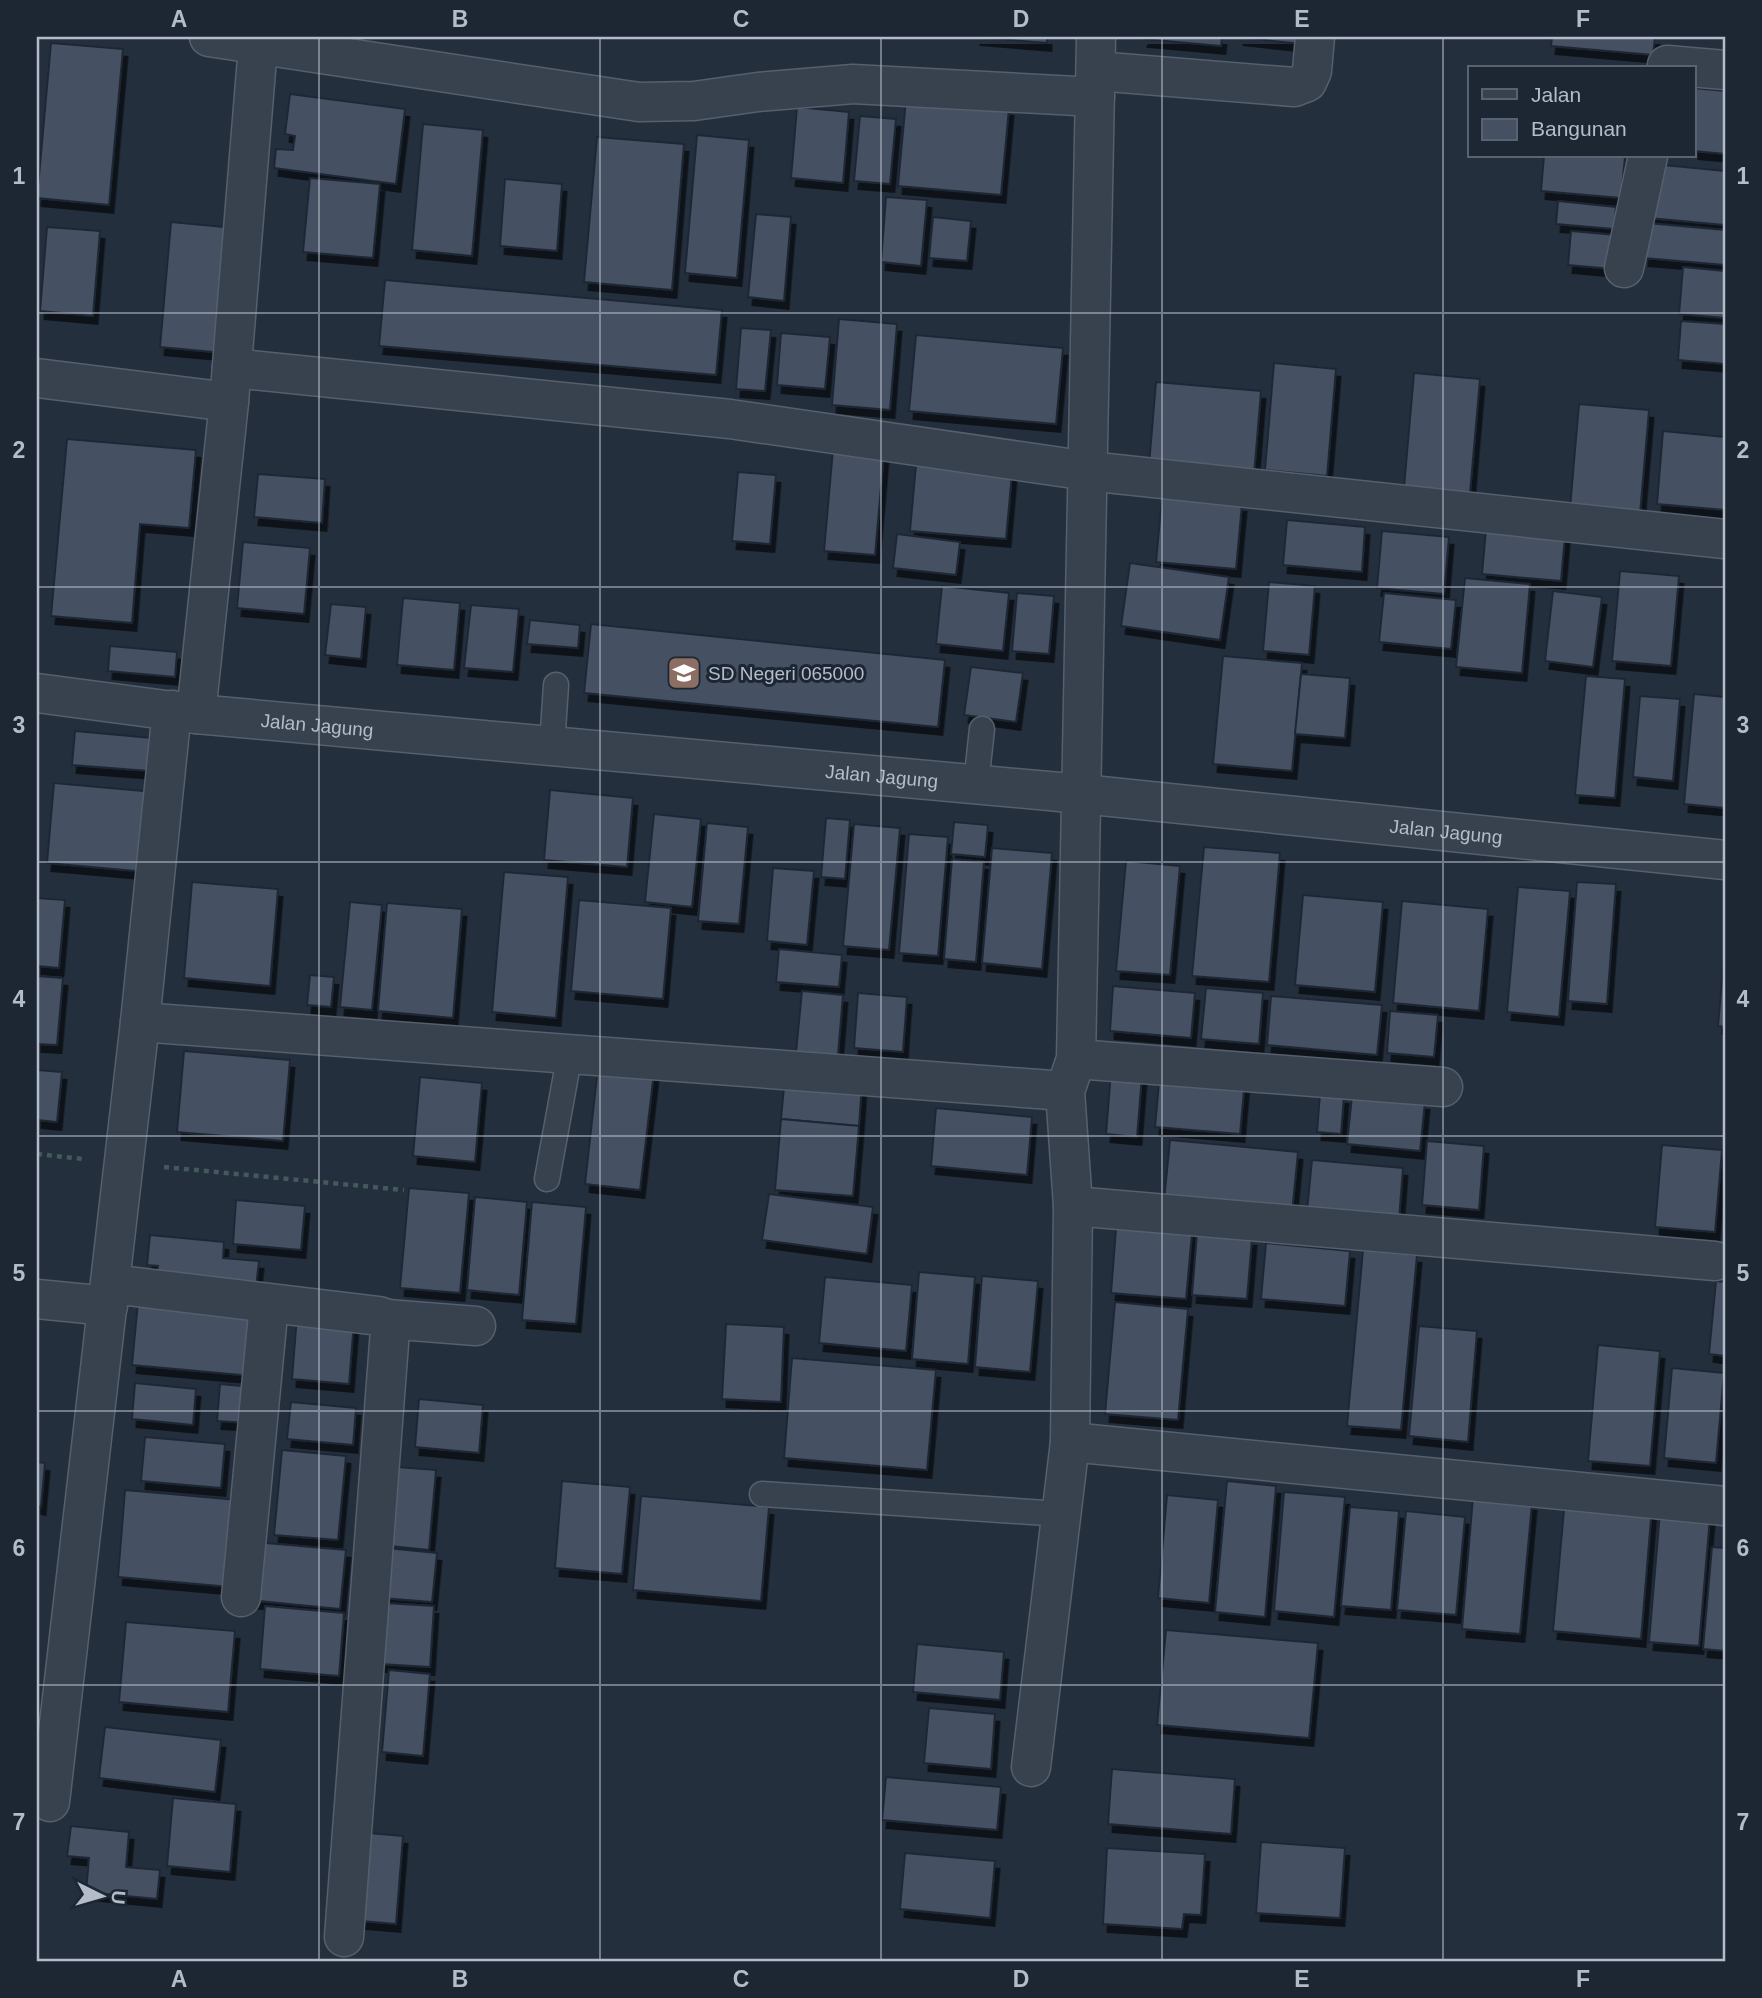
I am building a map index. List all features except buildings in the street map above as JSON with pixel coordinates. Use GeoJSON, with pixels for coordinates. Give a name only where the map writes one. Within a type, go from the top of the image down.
{"type":"FeatureCollection","features":[{"type":"Feature","properties":{"kind":"street"},"geometry":{"type":"LineString","coordinates":[[209,37],[639,102],[1096,68],[1294,87],[1307,82],[1312,71],[1315,37]]}},
{"type":"Feature","properties":{"kind":"street"},"geometry":{"type":"LineString","coordinates":[[50,1802],[140,1022],[230,385],[258,46]]}},
{"type":"Feature","properties":{"kind":"street"},"geometry":{"type":"LineString","coordinates":[[1669,57],[1725,70]]}},
{"type":"Feature","properties":{"kind":"street"},"geometry":{"type":"LineString","coordinates":[[1031,1767],[1070,1442],[1073,1206],[1070,1075],[1082,794],[1096,68]]}},
{"type":"Feature","properties":{"kind":"street"},"geometry":{"type":"LineString","coordinates":[[1625,268],[1648,158]]}},
{"type":"Feature","properties":{"kind":"street"},"geometry":{"type":"LineString","coordinates":[[37,378],[230,385],[730,419],[1088,471],[1725,539]]}},
{"type":"Feature","properties":{"kind":"street","name":"Jalan Jagung"},"geometry":{"type":"LineString","coordinates":[[37,693],[184,712],[1082,794],[1725,860]]}},
{"type":"Feature","properties":{"kind":"street"},"geometry":{"type":"LineString","coordinates":[[140,1022],[570,1053],[1070,1075],[1443,1087]]}},
{"type":"Feature","properties":{"kind":"street"},"geometry":{"type":"LineString","coordinates":[[1073,1206],[1715,1261]]}},
{"type":"Feature","properties":{"kind":"street"},"geometry":{"type":"LineString","coordinates":[[37,1299],[109,1295],[269,1304],[387,1319],[476,1326]]}},
{"type":"Feature","properties":{"kind":"street"},"geometry":{"type":"LineString","coordinates":[[241,1597],[269,1304]]}},
{"type":"Feature","properties":{"kind":"street"},"geometry":{"type":"LineString","coordinates":[[344,1937],[390,1330],[387,1319]]}},
{"type":"Feature","properties":{"kind":"street"},"geometry":{"type":"LineString","coordinates":[[1070,1442],[1725,1506]]}},
{"type":"Feature","properties":{"kind":"lane"},"geometry":{"type":"LineString","coordinates":[[552,746],[556,685]]}},
{"type":"Feature","properties":{"kind":"lane"},"geometry":{"type":"LineString","coordinates":[[976,784],[982,729]]}},
{"type":"Feature","properties":{"kind":"lane"},"geometry":{"type":"LineString","coordinates":[[547,1179],[570,1053]]}},
{"type":"Feature","properties":{"kind":"lane"},"geometry":{"type":"LineString","coordinates":[[762,1494],[1061,1514]]}},
{"type":"Feature","properties":{"kind":"path"},"geometry":{"type":"LineString","coordinates":[[37,1154],[404,1190]]}},
{"type":"Feature","properties":{"kind":"place","name":"SD Negeri 065000"},"geometry":{"type":"Point","coordinates":[684,673]}}]}
